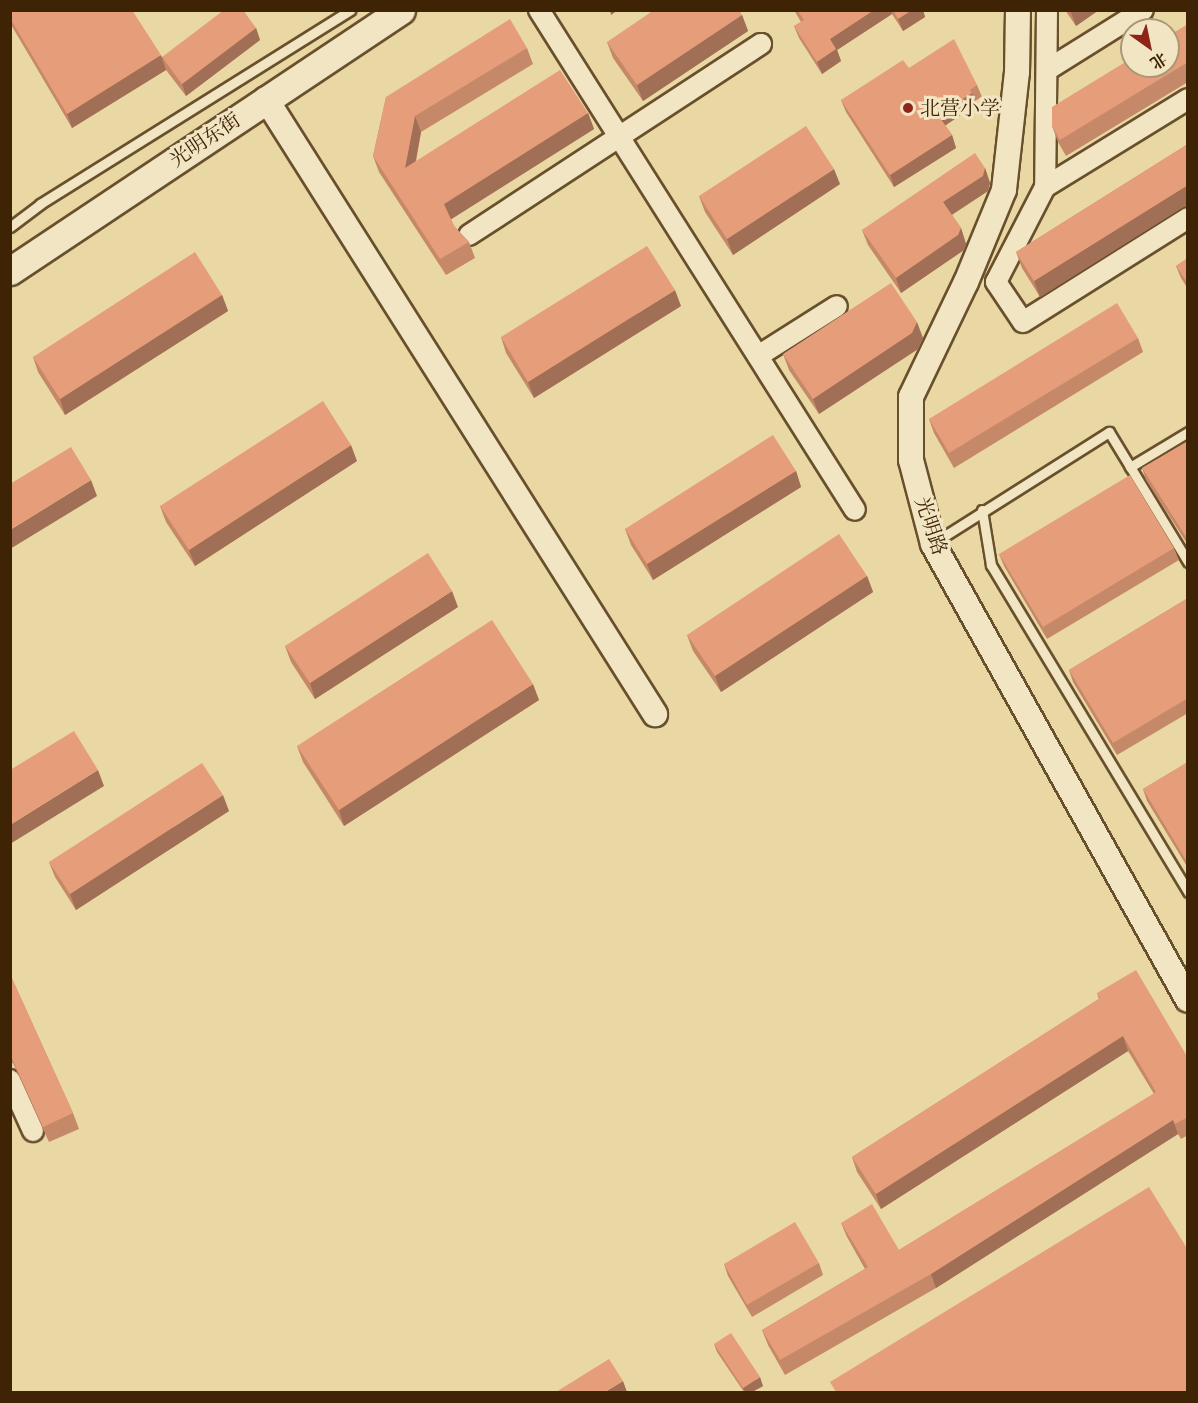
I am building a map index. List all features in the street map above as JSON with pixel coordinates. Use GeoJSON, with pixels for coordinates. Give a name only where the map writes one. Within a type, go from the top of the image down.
{"type":"FeatureCollection","features":[{"type":"Feature","properties":{"kind":"main road","name":"光明东街"},"geometry":{"type":"LineString","coordinates":[[10,271],[401,10]]}},
{"type":"Feature","properties":{"kind":"street"},"geometry":{"type":"LineString","coordinates":[[539,10],[855,510]]}},
{"type":"Feature","properties":{"kind":"street","name":"光明路"},"geometry":{"type":"LineString","coordinates":[[1018,10],[1017,72],[1004,190],[966,282],[911,397],[911,460],[933,544],[1188,1000]]}},
{"type":"Feature","properties":{"kind":"street"},"geometry":{"type":"LineString","coordinates":[[1047,10],[1045,187],[996,282],[1023,322],[1188,218]]}},
{"type":"Feature","properties":{"kind":"street"},"geometry":{"type":"LineString","coordinates":[[1047,70],[1143,10]]}},
{"type":"Feature","properties":{"kind":"street"},"geometry":{"type":"LineString","coordinates":[[469,235],[761,44]]}},
{"type":"Feature","properties":{"kind":"street"},"geometry":{"type":"LineString","coordinates":[[266,99],[656,714]]}},
{"type":"Feature","properties":{"kind":"street"},"geometry":{"type":"LineString","coordinates":[[1045,187],[1188,99]]}},
{"type":"Feature","properties":{"kind":"street"},"geometry":{"type":"LineString","coordinates":[[758,356],[837,306]]}},
{"type":"Feature","properties":{"kind":"street"},"geometry":{"type":"LineString","coordinates":[[10,1080],[33,1131]]}},
{"type":"Feature","properties":{"kind":"lane"},"geometry":{"type":"LineString","coordinates":[[10,227],[40,204],[350,10]]}},
{"type":"Feature","properties":{"kind":"lane"},"geometry":{"type":"LineString","coordinates":[[933,544],[981,510],[1109,432],[1188,562]]}},
{"type":"Feature","properties":{"kind":"lane"},"geometry":{"type":"LineString","coordinates":[[1130,466],[1188,432]]}},
{"type":"Feature","properties":{"kind":"lane"},"geometry":{"type":"LineString","coordinates":[[981,510],[991,565],[1188,892]]}},
{"type":"Feature","properties":{"kind":"building"},"geometry":{"type":"Polygon","coordinates":[[[10,10],[132,10],[161,55],[67,114],[10,18],[10,10]]]}},
{"type":"Feature","properties":{"kind":"building"},"geometry":{"type":"Polygon","coordinates":[[[224,10],[243,10],[256,28],[182,84],[162,57],[224,10]]]}},
{"type":"Feature","properties":{"kind":"building"},"geometry":{"type":"Polygon","coordinates":[[[654,10],[739,10],[742,15],[637,85],[607,42],[654,10]]]}},
{"type":"Feature","properties":{"kind":"building"},"geometry":{"type":"Polygon","coordinates":[[[797,10],[874,10],[830,39],[836,49],[817,62],[794,26],[804,20],[797,10]]]}},
{"type":"Feature","properties":{"kind":"building"},"geometry":{"type":"Polygon","coordinates":[[[893,10],[912,10],[898,19],[893,10]]]}},
{"type":"Feature","properties":{"kind":"building"},"geometry":{"type":"Polygon","coordinates":[[[510,19],[527,48],[415,116],[405,168],[560,70],[588,113],[444,204],[454,226],[469,242],[440,259],[373,156],[386,97],[510,19]]]}},
{"type":"Feature","properties":{"kind":"building"},"geometry":{"type":"Polygon","coordinates":[[[1188,24],[1188,62],[1180,67],[1180,29],[1188,24]]]}},
{"type":"Feature","properties":{"kind":"building"},"geometry":{"type":"Polygon","coordinates":[[[954,39],[977,85],[970,90],[972,93],[938,115],[952,135],[890,175],[841,100],[903,60],[909,68],[954,39]]]}},
{"type":"Feature","properties":{"kind":"building"},"geometry":{"type":"Polygon","coordinates":[[[1120,65],[1120,78],[1162,78],[1060,140],[1052,126],[1052,107],[1120,65]]]}},
{"type":"Feature","properties":{"kind":"building"},"geometry":{"type":"Polygon","coordinates":[[[806,126],[834,169],[727,239],[699,196],[806,126]]]}},
{"type":"Feature","properties":{"kind":"building"},"geometry":{"type":"Polygon","coordinates":[[[1188,144],[1188,185],[1034,281],[1016,252],[1188,144]]]}},
{"type":"Feature","properties":{"kind":"building"},"geometry":{"type":"Polygon","coordinates":[[[975,153],[985,168],[983,176],[943,202],[961,228],[958,235],[896,278],[862,230],[975,153]]]}},
{"type":"Feature","properties":{"kind":"building"},"geometry":{"type":"Polygon","coordinates":[[[647,246],[675,290],[528,382],[501,337],[647,246]]]}},
{"type":"Feature","properties":{"kind":"building"},"geometry":{"type":"Polygon","coordinates":[[[195,252],[222,295],[60,399],[33,357],[195,252]]]}},
{"type":"Feature","properties":{"kind":"building"},"geometry":{"type":"Polygon","coordinates":[[[1188,258],[1188,284],[1176,266],[1188,258]]]}},
{"type":"Feature","properties":{"kind":"building"},"geometry":{"type":"Polygon","coordinates":[[[891,283],[917,322],[912,333],[813,399],[783,354],[891,283]]]}},
{"type":"Feature","properties":{"kind":"building"},"geometry":{"type":"Polygon","coordinates":[[[1117,303],[1138,338],[949,453],[929,419],[1117,303]]]}},
{"type":"Feature","properties":{"kind":"building"},"geometry":{"type":"Polygon","coordinates":[[[323,401],[351,445],[189,550],[160,506],[323,401]]]}},
{"type":"Feature","properties":{"kind":"building"},"geometry":{"type":"Polygon","coordinates":[[[773,435],[796,471],[647,564],[625,529],[773,435]]]}},
{"type":"Feature","properties":{"kind":"building"},"geometry":{"type":"Polygon","coordinates":[[[1188,441],[1188,540],[1142,468],[1188,441]]]}},
{"type":"Feature","properties":{"kind":"building"},"geometry":{"type":"Polygon","coordinates":[[[71,447],[91,480],[10,530],[10,484],[71,447]]]}},
{"type":"Feature","properties":{"kind":"building"},"geometry":{"type":"Polygon","coordinates":[[[1130,475],[1174,548],[1043,627],[999,554],[1130,475]]]}},
{"type":"Feature","properties":{"kind":"building"},"geometry":{"type":"Polygon","coordinates":[[[839,534],[867,576],[715,676],[687,635],[839,534]]]}},
{"type":"Feature","properties":{"kind":"building"},"geometry":{"type":"Polygon","coordinates":[[[428,553],[452,591],[310,683],[285,646],[428,553]]]}},
{"type":"Feature","properties":{"kind":"building"},"geometry":{"type":"Polygon","coordinates":[[[1188,598],[1188,698],[1113,743],[1069,670],[1188,598]]]}},
{"type":"Feature","properties":{"kind":"building"},"geometry":{"type":"Polygon","coordinates":[[[492,620],[533,684],[339,810],[297,746],[492,620]]]}},
{"type":"Feature","properties":{"kind":"building"},"geometry":{"type":"Polygon","coordinates":[[[74,731],[98,770],[10,825],[10,770],[74,731]]]}},
{"type":"Feature","properties":{"kind":"building"},"geometry":{"type":"Polygon","coordinates":[[[1188,762],[1188,862],[1187,862],[1143,789],[1188,762]]]}},
{"type":"Feature","properties":{"kind":"building"},"geometry":{"type":"Polygon","coordinates":[[[202,763],[223,795],[70,894],[49,862],[202,763]]]}},
{"type":"Feature","properties":{"kind":"building"},"geometry":{"type":"Polygon","coordinates":[[[1136,970],[1188,1058],[1188,1117],[1175,1124],[1173,1120],[931,1274],[780,1360],[762,1330],[868,1267],[841,1223],[872,1204],[899,1250],[1156,1092],[1123,1036],[876,1194],[852,1157],[1100,998],[1097,993],[1136,970]]]}},
{"type":"Feature","properties":{"kind":"building"},"geometry":{"type":"Polygon","coordinates":[[[10,974],[73,1113],[43,1127],[10,1054],[10,974]]]}},
{"type":"Feature","properties":{"kind":"building"},"geometry":{"type":"Polygon","coordinates":[[[1149,1187],[1188,1250],[1188,1392],[836,1392],[830,1382],[1149,1187]]]}},
{"type":"Feature","properties":{"kind":"building"},"geometry":{"type":"Polygon","coordinates":[[[795,1222],[819,1263],[747,1305],[724,1264],[795,1222]]]}},
{"type":"Feature","properties":{"kind":"building"},"geometry":{"type":"Polygon","coordinates":[[[731,1333],[760,1377],[743,1388],[714,1344],[731,1333]]]}},
{"type":"Feature","properties":{"kind":"building"},"geometry":{"type":"Polygon","coordinates":[[[609,1359],[623,1381],[605,1392],[556,1392],[609,1359]]]}},
{"type":"Feature","properties":{"kind":"place","name":"北营小学"},"geometry":{"type":"Point","coordinates":[908,108]}}]}
